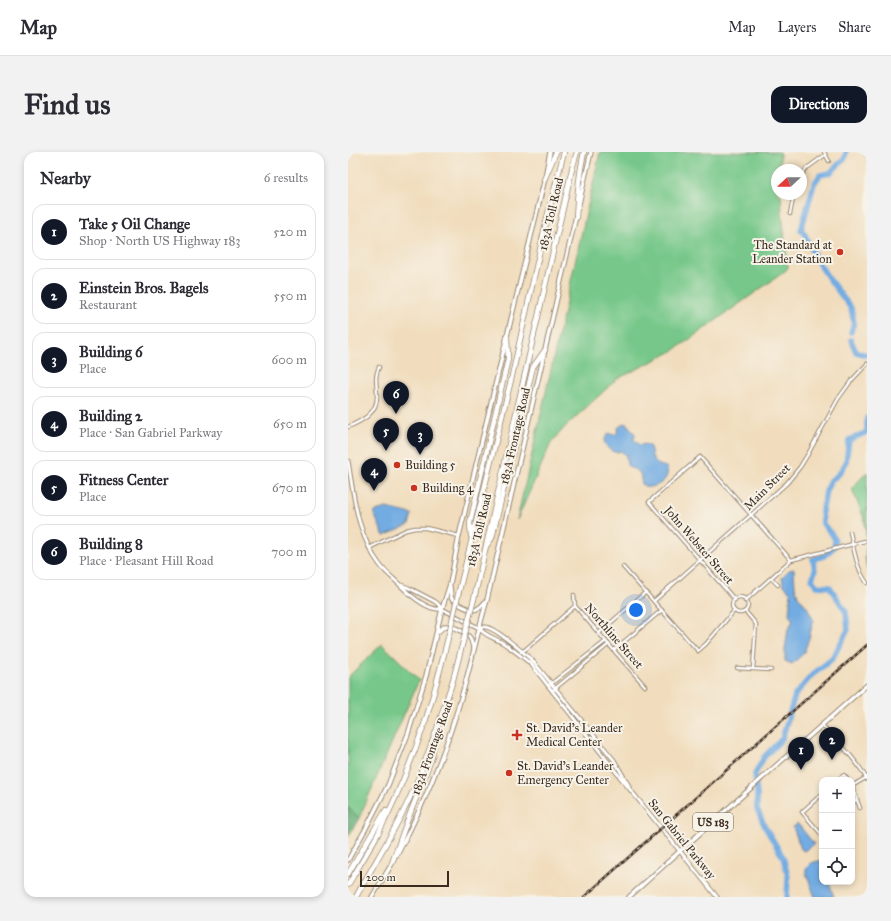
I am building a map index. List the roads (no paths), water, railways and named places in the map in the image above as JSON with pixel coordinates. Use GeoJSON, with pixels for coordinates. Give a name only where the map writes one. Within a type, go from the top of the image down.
{"type":"FeatureCollection","features":[{"type":"Feature","properties":{"kind":"highway"},"geometry":{"type":"LineString","coordinates":[[544,180],[556,152]]}},
{"type":"Feature","properties":{"kind":"highway","name":"183A Toll Road"},"geometry":{"type":"LineString","coordinates":[[348,885],[379,832],[411,761],[434,695],[512,376],[547,218],[564,152]]}},
{"type":"Feature","properties":{"kind":"highway","name":"183A Toll Road"},"geometry":{"type":"LineString","coordinates":[[356,897],[390,838],[407,804],[435,735],[453,680],[474,599],[577,152]]}},
{"type":"Feature","properties":{"kind":"highway"},"geometry":{"type":"LineString","coordinates":[[576,218],[577,194],[584,152]]}},
{"type":"Feature","properties":{"kind":"highway"},"geometry":{"type":"LineString","coordinates":[[471,542],[470,523],[508,359],[507,336]]}},
{"type":"Feature","properties":{"kind":"highway"},"geometry":{"type":"LineString","coordinates":[[486,546],[492,538],[533,367],[545,350]]}},
{"type":"Feature","properties":{"kind":"highway"},"geometry":{"type":"LineString","coordinates":[[392,863],[432,757],[435,735]]}},
{"type":"Feature","properties":{"kind":"highway"},"geometry":{"type":"LineString","coordinates":[[348,874],[399,787]]}},
{"type":"Feature","properties":{"kind":"main road"},"geometry":{"type":"LineString","coordinates":[[348,860],[375,810],[399,759],[418,703],[450,584],[459,536],[550,152]]}},
{"type":"Feature","properties":{"kind":"main road","name":"183A Frontage Road"},"geometry":{"type":"LineString","coordinates":[[372,897],[408,833],[436,770],[458,710],[478,628],[487,600],[592,152]]}},
{"type":"Feature","properties":{"kind":"main road"},"geometry":{"type":"LineString","coordinates":[[450,584],[452,599],[470,610],[478,609],[487,600]]}},
{"type":"Feature","properties":{"kind":"main road"},"geometry":{"type":"LineString","coordinates":[[437,632],[444,627],[453,627],[468,635],[474,648]]}},
{"type":"Feature","properties":{"kind":"main road","name":"US 183"},"geometry":{"type":"LineString","coordinates":[[629,897],[867,685]]}},
{"type":"Feature","properties":{"kind":"street"},"geometry":{"type":"LineString","coordinates":[[807,168],[824,153],[829,161]]}},
{"type":"Feature","properties":{"kind":"street"},"geometry":{"type":"LineString","coordinates":[[790,214],[793,200]]}},
{"type":"Feature","properties":{"kind":"street","name":"Main Street"},"geometry":{"type":"LineString","coordinates":[[654,601],[787,483],[808,454],[838,399],[851,381],[867,364]]}},
{"type":"Feature","properties":{"kind":"street"},"geometry":{"type":"LineString","coordinates":[[348,427],[365,419],[374,409],[377,400],[375,381],[379,367]]}},
{"type":"Feature","properties":{"kind":"street","name":"John Webster Street"},"geometry":{"type":"LineString","coordinates":[[735,600],[649,502],[700,457],[751,516]]}},
{"type":"Feature","properties":{"kind":"street","name":"San Gabriel Parkway"},"geometry":{"type":"LineString","coordinates":[[348,461],[356,513],[369,548],[380,566],[412,596],[434,609],[442,610],[478,628],[483,634],[501,642],[531,664],[717,897]]}},
{"type":"Feature","properties":{"kind":"street"},"geometry":{"type":"LineString","coordinates":[[751,516],[791,560]]}},
{"type":"Feature","properties":{"kind":"street"},"geometry":{"type":"LineString","coordinates":[[369,548],[406,530],[415,528],[426,528],[459,536]]}},
{"type":"Feature","properties":{"kind":"street"},"geometry":{"type":"LineString","coordinates":[[850,532],[861,573],[867,582]]}},
{"type":"Feature","properties":{"kind":"street"},"geometry":{"type":"LineString","coordinates":[[745,600],[791,560],[865,541]]}},
{"type":"Feature","properties":{"kind":"street"},"geometry":{"type":"LineString","coordinates":[[624,567],[698,651],[706,644],[734,611]]}},
{"type":"Feature","properties":{"kind":"street"},"geometry":{"type":"LineString","coordinates":[[771,578],[778,585]]}},
{"type":"Feature","properties":{"kind":"street","name":"San Gabriel Parkway"},"geometry":{"type":"LineString","coordinates":[[401,585],[434,601],[442,610]]}},
{"type":"Feature","properties":{"kind":"street"},"geometry":{"type":"LineString","coordinates":[[599,633],[646,592]]}},
{"type":"Feature","properties":{"kind":"street","name":"Northline Street"},"geometry":{"type":"LineString","coordinates":[[574,596],[575,606],[645,686]]}},
{"type":"Feature","properties":{"kind":"street"},"geometry":{"type":"LineString","coordinates":[[734,611],[732,604],[735,600],[740,598],[745,600]]}},
{"type":"Feature","properties":{"kind":"street"},"geometry":{"type":"LineString","coordinates":[[745,600],[747,606],[745,611]]}},
{"type":"Feature","properties":{"kind":"street"},"geometry":{"type":"LineString","coordinates":[[517,653],[523,651],[575,606]]}},
{"type":"Feature","properties":{"kind":"street"},"geometry":{"type":"LineString","coordinates":[[614,650],[662,610]]}},
{"type":"Feature","properties":{"kind":"street"},"geometry":{"type":"LineString","coordinates":[[734,611],[741,613],[745,611]]}},
{"type":"Feature","properties":{"kind":"street"},"geometry":{"type":"LineString","coordinates":[[745,611],[756,624],[753,669]]}},
{"type":"Feature","properties":{"kind":"street","name":"San Gabriel Parkway"},"geometry":{"type":"LineString","coordinates":[[478,628],[487,627],[499,634],[523,651],[539,667],[614,760],[634,793]]}},
{"type":"Feature","properties":{"kind":"street"},"geometry":{"type":"LineString","coordinates":[[548,686],[606,641]]}},
{"type":"Feature","properties":{"kind":"street"},"geometry":{"type":"LineString","coordinates":[[552,691],[608,644]]}},
{"type":"Feature","properties":{"kind":"street"},"geometry":{"type":"LineString","coordinates":[[737,668],[771,670]]}},
{"type":"Feature","properties":{"kind":"street"},"geometry":{"type":"LineString","coordinates":[[822,725],[867,778],[855,784]]}},
{"type":"Feature","properties":{"kind":"street"},"geometry":{"type":"LineString","coordinates":[[855,794],[860,808]]}},
{"type":"Feature","properties":{"kind":"street"},"geometry":{"type":"LineString","coordinates":[[819,797],[802,812],[819,832]]}},
{"type":"Feature","properties":{"kind":"water"},"geometry":{"type":"Polygon","coordinates":[[[623,423],[627,424],[635,434],[635,437],[633,438],[639,445],[644,444],[650,447],[655,462],[667,468],[666,477],[658,485],[645,487],[642,484],[640,473],[627,465],[626,456],[621,451],[613,452],[607,447],[604,441],[607,435],[610,433],[612,435],[616,434],[618,428],[623,423]]]}},
{"type":"Feature","properties":{"kind":"water"},"geometry":{"type":"Polygon","coordinates":[[[386,508],[412,514],[409,525],[384,536],[374,514],[376,511],[386,508]]]}},
{"type":"Feature","properties":{"kind":"water"},"geometry":{"type":"Polygon","coordinates":[[[794,569],[795,586],[798,596],[807,607],[813,619],[804,653],[792,664],[785,661],[788,629],[793,621],[789,614],[791,593],[783,584],[782,577],[789,570],[794,569]]]}},
{"type":"Feature","properties":{"kind":"water"},"geometry":{"type":"Polygon","coordinates":[[[798,824],[814,844],[804,851],[801,849],[793,827],[798,824]]]}},
{"type":"Feature","properties":{"kind":"water"},"geometry":{"type":"Polygon","coordinates":[[[819,861],[819,885],[830,885],[834,897],[815,897],[806,873],[806,868],[811,863],[819,861]]]}},
{"type":"Feature","properties":{"kind":"waterway"},"geometry":{"type":"LineString","coordinates":[[846,152],[845,158],[830,173],[820,175],[814,184],[801,230],[804,233],[816,259],[851,308],[854,323],[851,332]]}},
{"type":"Feature","properties":{"kind":"waterway"},"geometry":{"type":"LineString","coordinates":[[851,340],[856,352],[867,355]]}},
{"type":"Feature","properties":{"kind":"waterway"},"geometry":{"type":"LineString","coordinates":[[787,897],[788,877],[783,857],[765,827],[757,809],[755,774],[764,757],[782,739],[795,695],[812,675],[832,659],[848,630],[846,612],[830,587],[817,586],[812,580],[815,570],[813,559],[824,556],[834,547],[835,540],[823,524],[822,511],[826,491],[831,480],[838,475],[846,463],[849,440],[867,432],[867,418]]}},
{"type":"Feature","properties":{"kind":"railway"},"geometry":{"type":"LineString","coordinates":[[584,897],[867,645]]}},
{"type":"Feature","properties":{"kind":"place","name":"The Standard at Leander Station"},"geometry":{"type":"Point","coordinates":[840,252]}},
{"type":"Feature","properties":{"kind":"place","name":"Building 8"},"geometry":{"type":"Point","coordinates":[396,414]}},
{"type":"Feature","properties":{"kind":"place","name":"Fitness Center"},"geometry":{"type":"Point","coordinates":[386,451]}},
{"type":"Feature","properties":{"kind":"place","name":"Building 6"},"geometry":{"type":"Point","coordinates":[420,455]}},
{"type":"Feature","properties":{"kind":"place","name":"Building 5"},"geometry":{"type":"Point","coordinates":[397,465]}},
{"type":"Feature","properties":{"kind":"place","name":"Building 4"},"geometry":{"type":"Point","coordinates":[414,488]}},
{"type":"Feature","properties":{"kind":"place","name":"Building 2"},"geometry":{"type":"Point","coordinates":[374,491]}},
{"type":"Feature","properties":{"kind":"place","name":"St. David’s Leander Medical Center"},"geometry":{"type":"Point","coordinates":[517,735]}},
{"type":"Feature","properties":{"kind":"place","name":"Einstein Bros. Bagels"},"geometry":{"type":"Point","coordinates":[832,760]}},
{"type":"Feature","properties":{"kind":"place","name":"Take 5 Oil Change"},"geometry":{"type":"Point","coordinates":[801,770]}},
{"type":"Feature","properties":{"kind":"place","name":"St. David’s Leander Emergency Center"},"geometry":{"type":"Point","coordinates":[509,773]}}]}
